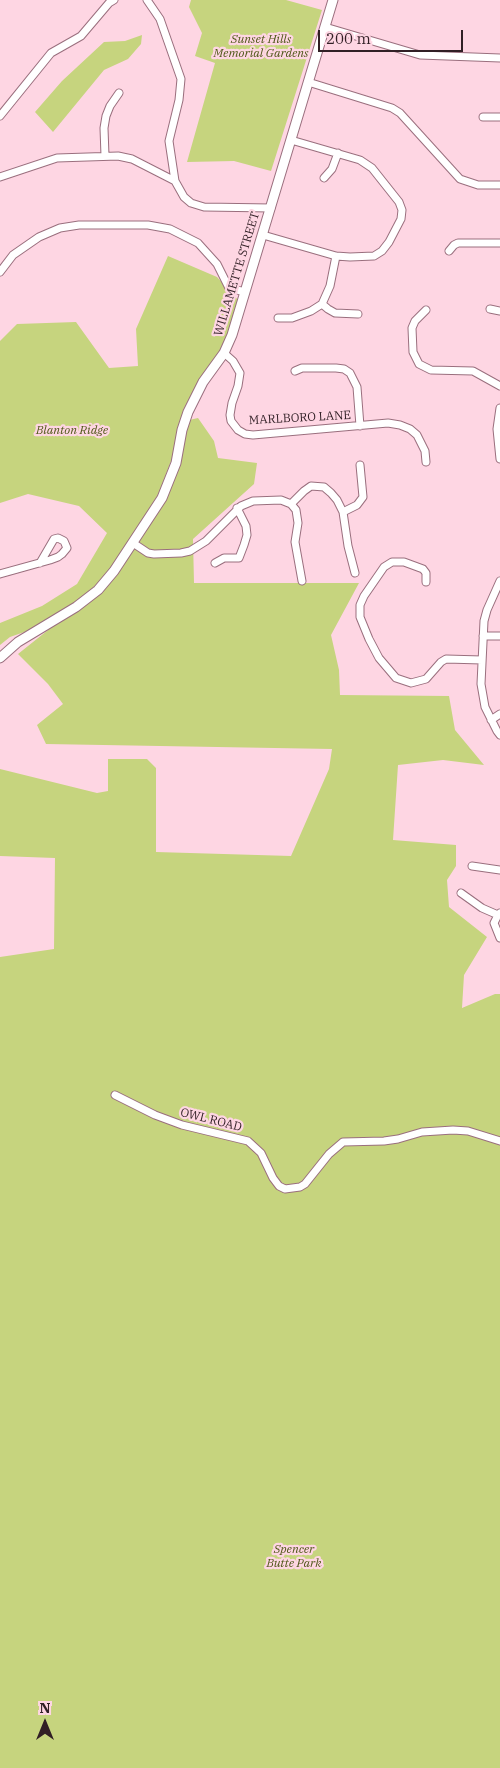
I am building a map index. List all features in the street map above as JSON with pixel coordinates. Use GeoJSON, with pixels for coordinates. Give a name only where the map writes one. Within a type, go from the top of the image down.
{"type":"FeatureCollection","features":[{"type":"Feature","properties":{"kind":"main road","name":"WILLAMETTE STREET"},"geometry":{"type":"LineString","coordinates":[[0,658],[18,642],[88,599],[114,571],[162,498],[176,463],[185,421],[195,397],[203,382],[224,353],[232,335],[333,0]]}},
{"type":"Feature","properties":{"kind":"street"},"geometry":{"type":"LineString","coordinates":[[0,116],[51,52],[81,36],[109,3],[114,0]]}},
{"type":"Feature","properties":{"kind":"street"},"geometry":{"type":"LineString","coordinates":[[147,0],[160,19],[181,79],[169,141],[175,181],[184,197],[191,203],[199,206],[271,208]]}},
{"type":"Feature","properties":{"kind":"street"},"geometry":{"type":"LineString","coordinates":[[325,27],[420,55],[500,58]]}},
{"type":"Feature","properties":{"kind":"street"},"geometry":{"type":"LineString","coordinates":[[308,82],[392,108],[400,113],[460,180],[478,185],[500,185]]}},
{"type":"Feature","properties":{"kind":"street"},"geometry":{"type":"LineString","coordinates":[[105,156],[104,128],[106,116],[119,93]]}},
{"type":"Feature","properties":{"kind":"street"},"geometry":{"type":"LineString","coordinates":[[483,117],[500,118]]}},
{"type":"Feature","properties":{"kind":"street"},"geometry":{"type":"LineString","coordinates":[[262,235],[336,256],[374,256],[382,251],[389,242],[401,219],[402,210],[394,194],[372,168],[360,160],[291,140]]}},
{"type":"Feature","properties":{"kind":"street"},"geometry":{"type":"LineString","coordinates":[[324,178],[332,169],[338,154]]}},
{"type":"Feature","properties":{"kind":"street"},"geometry":{"type":"LineString","coordinates":[[0,177],[57,158],[105,156],[129,158],[175,181]]}},
{"type":"Feature","properties":{"kind":"street"},"geometry":{"type":"LineString","coordinates":[[161,174],[171,175],[172,166]]}},
{"type":"Feature","properties":{"kind":"street"},"geometry":{"type":"LineString","coordinates":[[0,272],[13,255],[39,237],[56,229],[79,225],[148,225],[170,229],[198,243],[217,264],[229,288],[245,292]]}},
{"type":"Feature","properties":{"kind":"street"},"geometry":{"type":"LineString","coordinates":[[449,251],[458,243],[500,243]]}},
{"type":"Feature","properties":{"kind":"street"},"geometry":{"type":"LineString","coordinates":[[278,318],[292,318],[311,311],[322,304],[330,286],[336,256]]}},
{"type":"Feature","properties":{"kind":"street"},"geometry":{"type":"LineString","coordinates":[[322,304],[328,310],[335,313],[358,314]]}},
{"type":"Feature","properties":{"kind":"street"},"geometry":{"type":"LineString","coordinates":[[490,309],[500,311]]}},
{"type":"Feature","properties":{"kind":"street"},"geometry":{"type":"LineString","coordinates":[[426,310],[414,321],[412,328],[413,352],[419,364],[431,370],[473,371],[500,386]]}},
{"type":"Feature","properties":{"kind":"street","name":"MARLBORO LANE"},"geometry":{"type":"LineString","coordinates":[[224,353],[233,361],[240,373],[230,415],[234,426],[245,434],[253,435],[388,423],[410,429],[417,435],[425,451],[426,462]]}},
{"type":"Feature","properties":{"kind":"street","name":"MARLBORO LANE"},"geometry":{"type":"LineString","coordinates":[[295,370],[302,368],[336,368],[344,369],[350,373],[357,387],[360,426]]}},
{"type":"Feature","properties":{"kind":"street"},"geometry":{"type":"LineString","coordinates":[[500,408],[497,429],[500,458]]}},
{"type":"Feature","properties":{"kind":"street"},"geometry":{"type":"LineString","coordinates":[[343,512],[357,505],[363,497],[360,465]]}},
{"type":"Feature","properties":{"kind":"street"},"geometry":{"type":"LineString","coordinates":[[291,504],[307,488],[320,486],[334,496],[343,512],[348,546],[355,573]]}},
{"type":"Feature","properties":{"kind":"street"},"geometry":{"type":"LineString","coordinates":[[133,543],[148,553],[154,554],[190,551],[206,541],[237,508],[253,502],[281,500],[291,504],[296,510],[298,523],[295,542],[302,581]]}},
{"type":"Feature","properties":{"kind":"street"},"geometry":{"type":"LineString","coordinates":[[215,563],[224,558],[239,558],[246,540],[246,526],[237,508]]}},
{"type":"Feature","properties":{"kind":"street"},"geometry":{"type":"LineString","coordinates":[[426,582],[426,573],[423,568],[404,562],[389,563],[384,567],[361,602],[360,617],[368,639],[379,658],[392,674],[401,680],[411,683],[421,681],[430,675],[446,659],[482,660]]}},
{"type":"Feature","properties":{"kind":"street"},"geometry":{"type":"LineString","coordinates":[[0,574],[40,563]]}},
{"type":"Feature","properties":{"kind":"street"},"geometry":{"type":"LineString","coordinates":[[500,581],[487,610],[482,636],[482,694],[485,707],[500,735]]}},
{"type":"Feature","properties":{"kind":"street"},"geometry":{"type":"LineString","coordinates":[[482,636],[500,636]]}},
{"type":"Feature","properties":{"kind":"street"},"geometry":{"type":"LineString","coordinates":[[491,720],[500,714]]}},
{"type":"Feature","properties":{"kind":"street"},"geometry":{"type":"LineString","coordinates":[[472,866],[500,870]]}},
{"type":"Feature","properties":{"kind":"street"},"geometry":{"type":"LineString","coordinates":[[461,893],[482,908],[499,914],[494,923],[500,938]]}},
{"type":"Feature","properties":{"kind":"street","name":"OWL ROAD"},"geometry":{"type":"LineString","coordinates":[[115,1095],[155,1115],[197,1130],[248,1141],[261,1152],[273,1178],[279,1186],[285,1189],[300,1188],[305,1184],[329,1154],[343,1142],[384,1141],[422,1132],[447,1130],[468,1131],[500,1141]]}},
{"type":"Feature","properties":{"kind":"green space","name":"Sunset Hills Memorial Gardens"},"geometry":{"type":"Polygon","coordinates":[[[191,0],[286,0],[322,10],[271,171],[234,161],[187,162],[215,63],[195,56],[202,33],[189,7],[191,0]]]}},
{"type":"Feature","properties":{"kind":"green space"},"geometry":{"type":"Polygon","coordinates":[[[142,35],[141,44],[128,59],[104,70],[53,132],[35,112],[62,81],[104,42],[125,41],[142,35]]]}},
{"type":"Feature","properties":{"kind":"green space","name":"Blanton Ridge"},"geometry":{"type":"Polygon","coordinates":[[[168,256],[217,277],[239,301],[228,335],[219,353],[200,379],[184,408],[173,456],[158,495],[112,569],[98,586],[81,599],[33,629],[10,637],[0,645],[0,623],[42,606],[77,584],[107,533],[79,506],[28,494],[0,503],[0,341],[17,324],[76,322],[109,368],[138,366],[136,329],[168,256]]]}},
{"type":"Feature","properties":{"kind":"green space","name":"Spencer Butte Park"},"geometry":{"type":"Polygon","coordinates":[[[198,418],[214,441],[218,458],[257,463],[254,484],[193,539],[194,583],[359,583],[331,635],[339,670],[340,695],[449,696],[455,730],[484,765],[443,760],[398,765],[393,840],[456,845],[456,866],[447,880],[449,907],[487,937],[464,975],[462,1008],[495,994],[500,994],[500,1768],[0,1768],[0,957],[54,949],[55,858],[0,856],[0,769],[97,793],[108,791],[108,759],[147,759],[156,768],[156,852],[291,856],[329,769],[332,749],[46,744],[37,725],[63,704],[48,684],[18,654],[92,595],[162,498],[185,421],[198,418]]]}}]}
